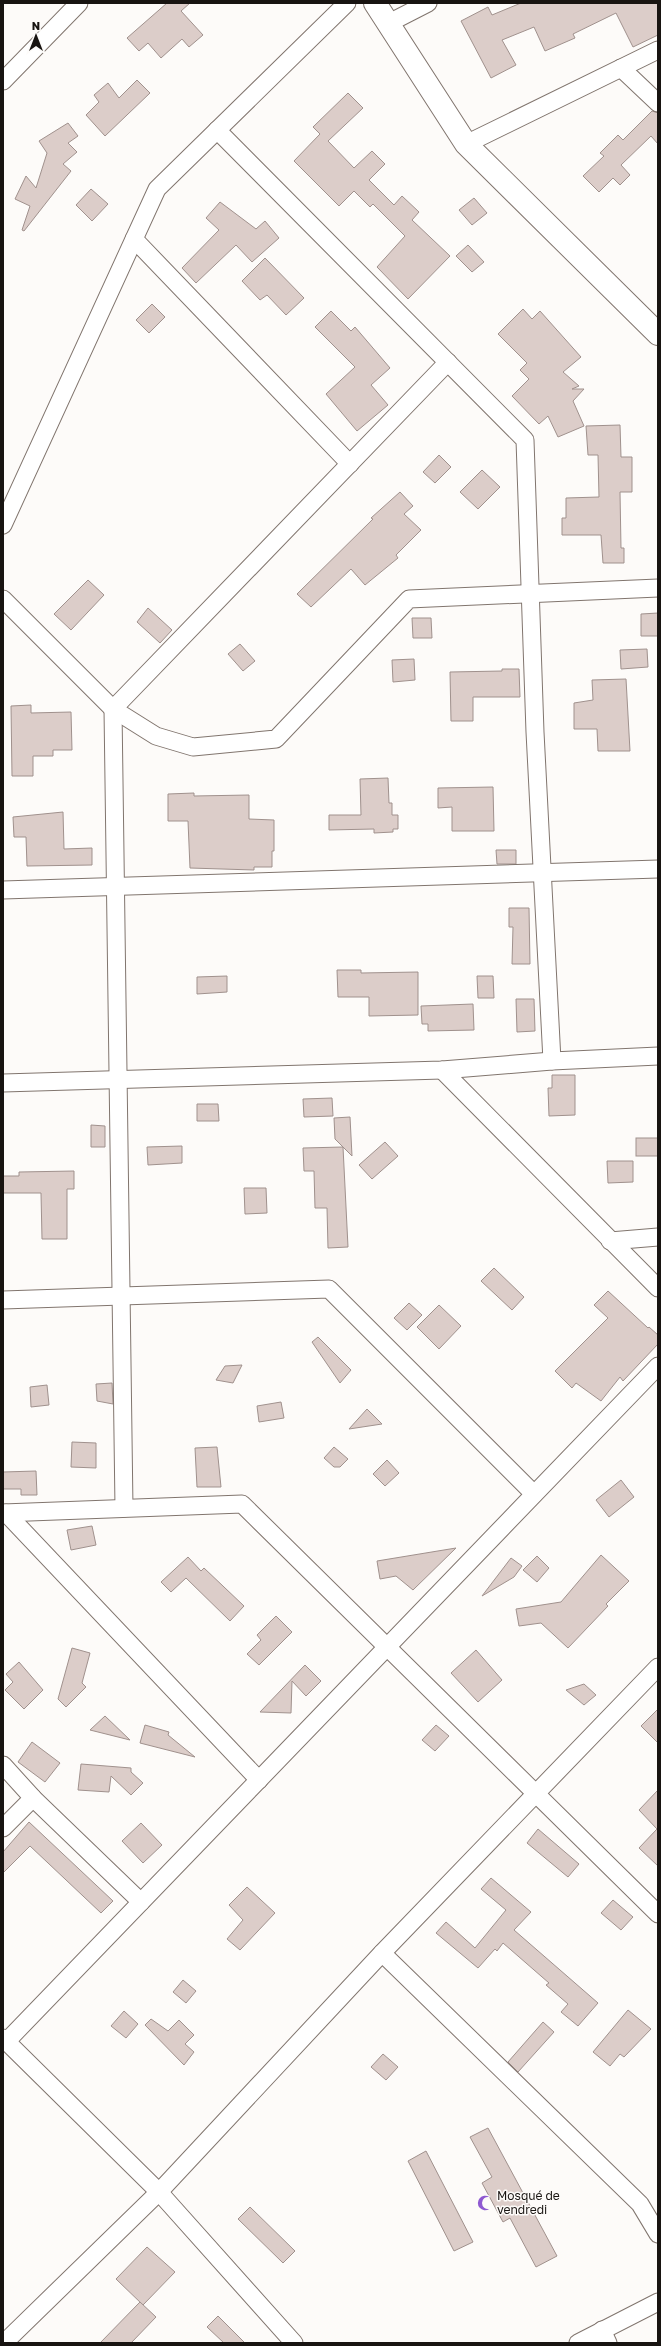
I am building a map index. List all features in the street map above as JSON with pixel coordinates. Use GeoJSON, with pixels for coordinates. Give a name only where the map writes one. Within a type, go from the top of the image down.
{"type":"FeatureCollection","features":[{"type":"Feature","properties":{"kind":"street"},"geometry":{"type":"LineString","coordinates":[[3,81],[79,3]]}},
{"type":"Feature","properties":{"kind":"street"},"geometry":{"type":"LineString","coordinates":[[3,525],[157,189],[347,3]]}},
{"type":"Feature","properties":{"kind":"street"},"geometry":{"type":"LineString","coordinates":[[375,3],[466,144],[658,334]]}},
{"type":"Feature","properties":{"kind":"street"},"geometry":{"type":"LineString","coordinates":[[389,23],[428,3]]}},
{"type":"Feature","properties":{"kind":"street"},"geometry":{"type":"LineString","coordinates":[[466,144],[658,50]]}},
{"type":"Feature","properties":{"kind":"street"},"geometry":{"type":"LineString","coordinates":[[621,68],[658,103]]}},
{"type":"Feature","properties":{"kind":"street"},"geometry":{"type":"LineString","coordinates":[[217,130],[525,440],[542,874],[552,1061]]}},
{"type":"Feature","properties":{"kind":"street"},"geometry":{"type":"LineString","coordinates":[[134,239],[350,464]]}},
{"type":"Feature","properties":{"kind":"street"},"geometry":{"type":"LineString","coordinates":[[124,1508],[113,709],[448,362]]}},
{"type":"Feature","properties":{"kind":"street"},"geometry":{"type":"LineString","coordinates":[[3,599],[113,709],[156,736],[193,747],[276,739],[408,599],[531,592],[658,588]]}},
{"type":"Feature","properties":{"kind":"street"},"geometry":{"type":"LineString","coordinates":[[3,890],[542,874],[658,869]]}},
{"type":"Feature","properties":{"kind":"street"},"geometry":{"type":"LineString","coordinates":[[3,1083],[442,1070],[552,1061],[658,1056]]}},
{"type":"Feature","properties":{"kind":"street"},"geometry":{"type":"LineString","coordinates":[[442,1070],[658,1288]]}},
{"type":"Feature","properties":{"kind":"street"},"geometry":{"type":"LineString","coordinates":[[610,1241],[658,1237]]}},
{"type":"Feature","properties":{"kind":"street"},"geometry":{"type":"LineString","coordinates":[[3,1300],[329,1289],[534,1494]]}},
{"type":"Feature","properties":{"kind":"street"},"geometry":{"type":"LineString","coordinates":[[294,2343],[158,2192],[5,2040],[141,1902],[658,1366]]}},
{"type":"Feature","properties":{"kind":"street"},"geometry":{"type":"LineString","coordinates":[[5,1513],[242,1504],[388,1646],[535,1794],[658,1914]]}},
{"type":"Feature","properties":{"kind":"street"},"geometry":{"type":"LineString","coordinates":[[5,1513],[259,1780]]}},
{"type":"Feature","properties":{"kind":"street"},"geometry":{"type":"LineString","coordinates":[[4,2343],[158,2192],[382,1954],[658,1667]]}},
{"type":"Feature","properties":{"kind":"street"},"geometry":{"type":"LineString","coordinates":[[3,1765],[33,1798],[141,1902]]}},
{"type":"Feature","properties":{"kind":"street"},"geometry":{"type":"LineString","coordinates":[[3,1828],[33,1798]]}},
{"type":"Feature","properties":{"kind":"street"},"geometry":{"type":"LineString","coordinates":[[382,1954],[640,2204],[658,2234]]}},
{"type":"Feature","properties":{"kind":"street"},"geometry":{"type":"LineString","coordinates":[[578,2343],[605,2337],[658,2302]]}},
{"type":"Feature","properties":{"kind":"building"},"geometry":{"type":"Polygon","coordinates":[[[167,3],[190,3],[181,11],[203,35],[189,47],[182,39],[161,58],[148,43],[139,51],[127,38],[167,3]]]}},
{"type":"Feature","properties":{"kind":"building"},"geometry":{"type":"Polygon","coordinates":[[[521,3],[658,3],[658,35],[633,47],[616,13],[573,34],[575,38],[545,51],[534,27],[502,40],[516,65],[491,78],[461,21],[488,7],[492,15],[521,3]]]}},
{"type":"Feature","properties":{"kind":"building"},"geometry":{"type":"Polygon","coordinates":[[[137,80],[150,93],[105,136],[86,115],[99,102],[94,95],[108,83],[119,98],[137,80]]]}},
{"type":"Feature","properties":{"kind":"building"},"geometry":{"type":"Polygon","coordinates":[[[348,93],[363,108],[328,141],[354,168],[372,151],[385,164],[369,180],[394,205],[402,196],[419,212],[412,220],[450,256],[408,299],[377,267],[405,236],[373,204],[370,207],[354,191],[339,206],[294,161],[320,134],[313,127],[348,93]]]}},
{"type":"Feature","properties":{"kind":"building"},"geometry":{"type":"Polygon","coordinates":[[[652,111],[658,113],[658,144],[651,136],[621,165],[630,175],[620,185],[613,178],[599,192],[583,176],[604,156],[600,153],[618,135],[623,140],[652,111]]]}},
{"type":"Feature","properties":{"kind":"building"},"geometry":{"type":"Polygon","coordinates":[[[68,123],[78,136],[68,143],[77,152],[63,164],[71,171],[24,231],[22,230],[30,206],[15,199],[26,176],[36,188],[47,153],[39,141],[68,123]]]}},
{"type":"Feature","properties":{"kind":"building"},"geometry":{"type":"Polygon","coordinates":[[[91,189],[108,204],[92,221],[76,205],[91,189]]]}},
{"type":"Feature","properties":{"kind":"building"},"geometry":{"type":"Polygon","coordinates":[[[474,198],[487,213],[472,225],[459,210],[474,198]]]}},
{"type":"Feature","properties":{"kind":"building"},"geometry":{"type":"Polygon","coordinates":[[[220,202],[256,229],[265,221],[279,238],[252,262],[236,245],[196,283],[182,268],[219,230],[206,218],[220,202]]]}},
{"type":"Feature","properties":{"kind":"building"},"geometry":{"type":"Polygon","coordinates":[[[468,245],[484,262],[472,272],[456,256],[468,245]]]}},
{"type":"Feature","properties":{"kind":"building"},"geometry":{"type":"Polygon","coordinates":[[[265,258],[304,298],[286,315],[267,295],[260,300],[242,281],[265,258]]]}},
{"type":"Feature","properties":{"kind":"building"},"geometry":{"type":"Polygon","coordinates":[[[152,304],[165,317],[149,333],[136,320],[152,304]]]}},
{"type":"Feature","properties":{"kind":"building"},"geometry":{"type":"Polygon","coordinates":[[[523,309],[532,319],[540,311],[581,357],[563,372],[579,386],[572,389],[584,389],[573,401],[584,426],[558,437],[548,416],[539,424],[512,396],[529,379],[520,370],[527,363],[498,334],[523,309]]]}},
{"type":"Feature","properties":{"kind":"building"},"geometry":{"type":"Polygon","coordinates":[[[331,311],[351,331],[355,327],[390,368],[371,385],[388,405],[357,431],[326,394],[355,367],[315,327],[331,311]]]}},
{"type":"Feature","properties":{"kind":"building"},"geometry":{"type":"Polygon","coordinates":[[[620,425],[621,457],[632,457],[632,492],[620,492],[621,548],[624,548],[624,563],[603,563],[601,535],[562,535],[562,518],[566,518],[566,498],[599,497],[598,455],[588,455],[586,426],[620,425]]]}},
{"type":"Feature","properties":{"kind":"building"},"geometry":{"type":"Polygon","coordinates":[[[439,455],[451,467],[435,483],[423,472],[439,455]]]}},
{"type":"Feature","properties":{"kind":"building"},"geometry":{"type":"Polygon","coordinates":[[[482,470],[500,487],[478,509],[460,492],[482,470]]]}},
{"type":"Feature","properties":{"kind":"building"},"geometry":{"type":"Polygon","coordinates":[[[400,492],[413,506],[404,514],[421,530],[396,555],[398,558],[365,585],[351,569],[311,607],[297,594],[373,519],[371,518],[400,492]]]}},
{"type":"Feature","properties":{"kind":"building"},"geometry":{"type":"Polygon","coordinates":[[[88,580],[104,595],[71,630],[54,614],[88,580]]]}},
{"type":"Feature","properties":{"kind":"building"},"geometry":{"type":"Polygon","coordinates":[[[148,608],[172,630],[160,643],[137,622],[148,608]]]}},
{"type":"Feature","properties":{"kind":"building"},"geometry":{"type":"Polygon","coordinates":[[[658,613],[658,636],[641,636],[641,614],[658,613]]]}},
{"type":"Feature","properties":{"kind":"building"},"geometry":{"type":"Polygon","coordinates":[[[412,618],[431,618],[432,638],[413,638],[412,618]]]}},
{"type":"Feature","properties":{"kind":"building"},"geometry":{"type":"Polygon","coordinates":[[[240,644],[255,661],[243,671],[228,654],[240,644]]]}},
{"type":"Feature","properties":{"kind":"building"},"geometry":{"type":"Polygon","coordinates":[[[647,649],[648,667],[621,669],[620,650],[647,649]]]}},
{"type":"Feature","properties":{"kind":"building"},"geometry":{"type":"Polygon","coordinates":[[[414,659],[415,680],[393,682],[392,660],[414,659]]]}},
{"type":"Feature","properties":{"kind":"building"},"geometry":{"type":"Polygon","coordinates":[[[502,669],[519,669],[520,697],[473,697],[473,721],[451,721],[450,672],[502,671],[502,669]]]}},
{"type":"Feature","properties":{"kind":"building"},"geometry":{"type":"Polygon","coordinates":[[[626,679],[630,751],[598,751],[597,729],[574,729],[574,703],[593,700],[592,680],[626,679]]]}},
{"type":"Feature","properties":{"kind":"building"},"geometry":{"type":"Polygon","coordinates":[[[31,705],[31,713],[71,712],[72,750],[53,750],[53,756],[33,756],[33,776],[12,776],[11,706],[31,705]]]}},
{"type":"Feature","properties":{"kind":"building"},"geometry":{"type":"Polygon","coordinates":[[[388,778],[389,803],[392,803],[392,815],[398,815],[398,829],[393,829],[393,832],[374,833],[374,829],[329,830],[329,815],[361,815],[360,779],[388,778]]]}},
{"type":"Feature","properties":{"kind":"building"},"geometry":{"type":"Polygon","coordinates":[[[493,787],[494,831],[452,831],[452,807],[438,808],[438,788],[493,787]]]}},
{"type":"Feature","properties":{"kind":"building"},"geometry":{"type":"Polygon","coordinates":[[[194,793],[194,796],[249,795],[249,819],[274,820],[274,851],[272,851],[272,867],[254,867],[254,870],[190,868],[188,821],[168,821],[168,794],[194,793]]]}},
{"type":"Feature","properties":{"kind":"building"},"geometry":{"type":"Polygon","coordinates":[[[63,812],[64,849],[92,848],[92,865],[27,866],[26,837],[14,837],[13,817],[63,812]]]}},
{"type":"Feature","properties":{"kind":"building"},"geometry":{"type":"Polygon","coordinates":[[[496,850],[516,850],[516,864],[497,864],[496,850]]]}},
{"type":"Feature","properties":{"kind":"building"},"geometry":{"type":"Polygon","coordinates":[[[509,908],[529,908],[530,964],[512,964],[513,927],[509,927],[509,908]]]}},
{"type":"Feature","properties":{"kind":"building"},"geometry":{"type":"Polygon","coordinates":[[[337,970],[361,970],[361,973],[418,972],[418,1015],[369,1016],[369,997],[338,997],[337,970]]]}},
{"type":"Feature","properties":{"kind":"building"},"geometry":{"type":"Polygon","coordinates":[[[227,976],[227,992],[197,994],[197,977],[227,976]]]}},
{"type":"Feature","properties":{"kind":"building"},"geometry":{"type":"Polygon","coordinates":[[[477,976],[493,976],[494,998],[478,998],[477,976]]]}},
{"type":"Feature","properties":{"kind":"building"},"geometry":{"type":"Polygon","coordinates":[[[516,999],[534,999],[535,1031],[517,1032],[516,999]]]}},
{"type":"Feature","properties":{"kind":"building"},"geometry":{"type":"Polygon","coordinates":[[[473,1004],[474,1030],[428,1031],[428,1024],[422,1024],[421,1006],[473,1004]]]}},
{"type":"Feature","properties":{"kind":"building"},"geometry":{"type":"Polygon","coordinates":[[[552,1075],[575,1075],[575,1115],[549,1116],[548,1088],[552,1088],[552,1075]]]}},
{"type":"Feature","properties":{"kind":"building"},"geometry":{"type":"Polygon","coordinates":[[[332,1098],[333,1116],[304,1117],[303,1099],[332,1098]]]}},
{"type":"Feature","properties":{"kind":"building"},"geometry":{"type":"Polygon","coordinates":[[[197,1104],[218,1104],[219,1121],[197,1121],[197,1104]]]}},
{"type":"Feature","properties":{"kind":"building"},"geometry":{"type":"Polygon","coordinates":[[[350,1117],[352,1156],[335,1139],[334,1118],[350,1117]]]}},
{"type":"Feature","properties":{"kind":"building"},"geometry":{"type":"Polygon","coordinates":[[[91,1125],[105,1126],[105,1147],[91,1147],[91,1125]]]}},
{"type":"Feature","properties":{"kind":"building"},"geometry":{"type":"Polygon","coordinates":[[[636,1138],[658,1138],[658,1156],[636,1156],[636,1138]]]}},
{"type":"Feature","properties":{"kind":"building"},"geometry":{"type":"Polygon","coordinates":[[[385,1142],[398,1156],[372,1179],[359,1165],[385,1142]]]}},
{"type":"Feature","properties":{"kind":"building"},"geometry":{"type":"Polygon","coordinates":[[[182,1146],[182,1163],[148,1165],[147,1147],[182,1146]]]}},
{"type":"Feature","properties":{"kind":"building"},"geometry":{"type":"Polygon","coordinates":[[[343,1147],[348,1247],[328,1248],[327,1208],[315,1208],[314,1171],[304,1171],[303,1148],[343,1147]]]}},
{"type":"Feature","properties":{"kind":"building"},"geometry":{"type":"Polygon","coordinates":[[[607,1161],[633,1161],[633,1182],[608,1183],[607,1161]]]}},
{"type":"Feature","properties":{"kind":"building"},"geometry":{"type":"Polygon","coordinates":[[[74,1171],[74,1189],[67,1189],[67,1239],[42,1239],[41,1193],[3,1193],[3,1176],[19,1176],[19,1172],[74,1171]]]}},
{"type":"Feature","properties":{"kind":"building"},"geometry":{"type":"Polygon","coordinates":[[[244,1188],[266,1188],[267,1213],[245,1214],[244,1188]]]}},
{"type":"Feature","properties":{"kind":"building"},"geometry":{"type":"Polygon","coordinates":[[[494,1268],[524,1297],[512,1310],[481,1281],[494,1268]]]}},
{"type":"Feature","properties":{"kind":"building"},"geometry":{"type":"Polygon","coordinates":[[[608,1291],[648,1328],[649,1327],[658,1335],[658,1344],[623,1381],[620,1377],[601,1401],[576,1383],[572,1388],[555,1371],[608,1318],[594,1305],[608,1291]]]}},
{"type":"Feature","properties":{"kind":"building"},"geometry":{"type":"Polygon","coordinates":[[[409,1303],[422,1315],[407,1330],[394,1318],[409,1303]]]}},
{"type":"Feature","properties":{"kind":"building"},"geometry":{"type":"Polygon","coordinates":[[[439,1305],[461,1326],[439,1349],[417,1327],[439,1305]]]}},
{"type":"Feature","properties":{"kind":"building"},"geometry":{"type":"Polygon","coordinates":[[[318,1337],[351,1370],[340,1383],[312,1342],[318,1337]]]}},
{"type":"Feature","properties":{"kind":"building"},"geometry":{"type":"Polygon","coordinates":[[[242,1365],[233,1383],[216,1380],[225,1366],[242,1365]]]}},
{"type":"Feature","properties":{"kind":"building"},"geometry":{"type":"Polygon","coordinates":[[[112,1383],[113,1404],[97,1401],[96,1384],[112,1383]]]}},
{"type":"Feature","properties":{"kind":"building"},"geometry":{"type":"Polygon","coordinates":[[[47,1385],[49,1405],[31,1407],[30,1387],[47,1385]]]}},
{"type":"Feature","properties":{"kind":"building"},"geometry":{"type":"Polygon","coordinates":[[[281,1402],[284,1418],[259,1422],[257,1406],[281,1402]]]}},
{"type":"Feature","properties":{"kind":"building"},"geometry":{"type":"Polygon","coordinates":[[[367,1409],[382,1424],[349,1429],[367,1409]]]}},
{"type":"Feature","properties":{"kind":"building"},"geometry":{"type":"Polygon","coordinates":[[[72,1442],[96,1443],[96,1468],[71,1467],[72,1442]]]}},
{"type":"Feature","properties":{"kind":"building"},"geometry":{"type":"Polygon","coordinates":[[[217,1447],[221,1487],[197,1487],[195,1448],[217,1447]]]}},
{"type":"Feature","properties":{"kind":"building"},"geometry":{"type":"Polygon","coordinates":[[[334,1447],[348,1459],[340,1467],[334,1467],[324,1458],[334,1447]]]}},
{"type":"Feature","properties":{"kind":"building"},"geometry":{"type":"Polygon","coordinates":[[[387,1460],[399,1473],[385,1486],[373,1474],[387,1460]]]}},
{"type":"Feature","properties":{"kind":"building"},"geometry":{"type":"Polygon","coordinates":[[[36,1471],[37,1495],[21,1495],[21,1489],[3,1489],[3,1472],[36,1471]]]}},
{"type":"Feature","properties":{"kind":"building"},"geometry":{"type":"Polygon","coordinates":[[[621,1480],[634,1497],[609,1517],[596,1500],[621,1480]]]}},
{"type":"Feature","properties":{"kind":"building"},"geometry":{"type":"Polygon","coordinates":[[[92,1526],[96,1545],[71,1550],[67,1530],[92,1526]]]}},
{"type":"Feature","properties":{"kind":"building"},"geometry":{"type":"Polygon","coordinates":[[[456,1548],[413,1590],[396,1576],[380,1579],[377,1561],[456,1548]]]}},
{"type":"Feature","properties":{"kind":"building"},"geometry":{"type":"Polygon","coordinates":[[[601,1555],[629,1581],[606,1604],[608,1606],[568,1648],[541,1623],[519,1626],[516,1609],[561,1602],[601,1555]]]}},
{"type":"Feature","properties":{"kind":"building"},"geometry":{"type":"Polygon","coordinates":[[[537,1556],[549,1568],[537,1582],[523,1570],[537,1556]]]}},
{"type":"Feature","properties":{"kind":"building"},"geometry":{"type":"Polygon","coordinates":[[[188,1557],[201,1571],[204,1568],[244,1606],[230,1621],[186,1578],[171,1592],[161,1582],[188,1557]]]}},
{"type":"Feature","properties":{"kind":"building"},"geometry":{"type":"Polygon","coordinates":[[[511,1558],[522,1566],[514,1577],[482,1596],[511,1558]]]}},
{"type":"Feature","properties":{"kind":"building"},"geometry":{"type":"Polygon","coordinates":[[[276,1616],[292,1632],[259,1665],[247,1654],[261,1640],[257,1635],[276,1616]]]}},
{"type":"Feature","properties":{"kind":"building"},"geometry":{"type":"Polygon","coordinates":[[[72,1648],[90,1653],[82,1683],[86,1687],[66,1707],[58,1699],[72,1648]]]}},
{"type":"Feature","properties":{"kind":"building"},"geometry":{"type":"Polygon","coordinates":[[[476,1650],[502,1680],[478,1702],[451,1673],[476,1650]]]}},
{"type":"Feature","properties":{"kind":"building"},"geometry":{"type":"Polygon","coordinates":[[[19,1662],[43,1690],[24,1709],[5,1690],[13,1682],[6,1674],[19,1662]]]}},
{"type":"Feature","properties":{"kind":"building"},"geometry":{"type":"Polygon","coordinates":[[[305,1665],[321,1681],[306,1696],[292,1681],[291,1713],[260,1712],[305,1665]]]}},
{"type":"Feature","properties":{"kind":"building"},"geometry":{"type":"Polygon","coordinates":[[[584,1684],[596,1695],[584,1705],[566,1690],[584,1684]]]}},
{"type":"Feature","properties":{"kind":"building"},"geometry":{"type":"Polygon","coordinates":[[[658,1709],[658,1743],[641,1726],[658,1709]]]}},
{"type":"Feature","properties":{"kind":"building"},"geometry":{"type":"Polygon","coordinates":[[[105,1716],[130,1740],[90,1730],[105,1716]]]}},
{"type":"Feature","properties":{"kind":"building"},"geometry":{"type":"Polygon","coordinates":[[[145,1725],[169,1732],[168,1735],[195,1757],[140,1743],[145,1725]]]}},
{"type":"Feature","properties":{"kind":"building"},"geometry":{"type":"Polygon","coordinates":[[[436,1725],[449,1736],[435,1751],[422,1740],[436,1725]]]}},
{"type":"Feature","properties":{"kind":"building"},"geometry":{"type":"Polygon","coordinates":[[[32,1742],[60,1763],[45,1782],[18,1762],[32,1742]]]}},
{"type":"Feature","properties":{"kind":"building"},"geometry":{"type":"Polygon","coordinates":[[[81,1764],[131,1768],[131,1772],[143,1783],[131,1795],[111,1776],[109,1792],[78,1790],[81,1764]]]}},
{"type":"Feature","properties":{"kind":"building"},"geometry":{"type":"Polygon","coordinates":[[[658,1790],[658,1866],[639,1848],[657,1829],[639,1810],[658,1790]]]}},
{"type":"Feature","properties":{"kind":"building"},"geometry":{"type":"Polygon","coordinates":[[[29,1822],[113,1901],[101,1913],[30,1846],[3,1873],[3,1852],[29,1822]]]}},
{"type":"Feature","properties":{"kind":"building"},"geometry":{"type":"Polygon","coordinates":[[[141,1823],[162,1845],[143,1863],[122,1841],[141,1823]]]}},
{"type":"Feature","properties":{"kind":"building"},"geometry":{"type":"Polygon","coordinates":[[[538,1829],[579,1864],[568,1877],[527,1843],[538,1829]]]}},
{"type":"Feature","properties":{"kind":"building"},"geometry":{"type":"Polygon","coordinates":[[[491,1878],[531,1912],[514,1930],[598,2003],[578,2026],[561,2012],[568,2004],[546,1985],[549,1983],[503,1943],[497,1951],[495,1949],[478,1968],[436,1933],[446,1922],[475,1948],[506,1910],[481,1889],[491,1878]]]}},
{"type":"Feature","properties":{"kind":"building"},"geometry":{"type":"Polygon","coordinates":[[[247,1887],[275,1913],[240,1950],[227,1939],[243,1920],[229,1905],[247,1887]]]}},
{"type":"Feature","properties":{"kind":"building"},"geometry":{"type":"Polygon","coordinates":[[[613,1900],[633,1917],[621,1930],[601,1913],[613,1900]]]}},
{"type":"Feature","properties":{"kind":"building"},"geometry":{"type":"Polygon","coordinates":[[[183,1980],[196,1991],[186,2003],[173,1992],[183,1980]]]}},
{"type":"Feature","properties":{"kind":"building"},"geometry":{"type":"Polygon","coordinates":[[[628,2010],[651,2029],[624,2057],[620,2054],[610,2066],[593,2052],[628,2010]]]}},
{"type":"Feature","properties":{"kind":"building"},"geometry":{"type":"Polygon","coordinates":[[[124,2011],[138,2024],[126,2038],[111,2026],[124,2011]]]}},
{"type":"Feature","properties":{"kind":"building"},"geometry":{"type":"Polygon","coordinates":[[[151,2019],[168,2031],[179,2020],[194,2035],[185,2044],[194,2052],[184,2065],[145,2025],[151,2019]]]}},
{"type":"Feature","properties":{"kind":"building"},"geometry":{"type":"Polygon","coordinates":[[[543,2022],[554,2032],[518,2072],[508,2062],[543,2022]]]}},
{"type":"Feature","properties":{"kind":"building"},"geometry":{"type":"Polygon","coordinates":[[[383,2054],[398,2067],[386,2080],[371,2067],[383,2054]]]}},
{"type":"Feature","properties":{"kind":"building"},"geometry":{"type":"Polygon","coordinates":[[[488,2128],[557,2256],[536,2267],[510,2218],[503,2222],[482,2183],[492,2177],[470,2137],[488,2128]]]}},
{"type":"Feature","properties":{"kind":"building"},"geometry":{"type":"Polygon","coordinates":[[[426,2151],[473,2242],[454,2251],[408,2161],[426,2151]]]}},
{"type":"Feature","properties":{"kind":"building"},"geometry":{"type":"Polygon","coordinates":[[[250,2207],[295,2251],[283,2263],[238,2219],[250,2207]]]}},
{"type":"Feature","properties":{"kind":"building"},"geometry":{"type":"Polygon","coordinates":[[[147,2247],[175,2272],[143,2305],[116,2279],[147,2247]]]}},
{"type":"Feature","properties":{"kind":"building"},"geometry":{"type":"Polygon","coordinates":[[[140,2302],[156,2317],[131,2343],[100,2343],[140,2302]]]}},
{"type":"Feature","properties":{"kind":"building"},"geometry":{"type":"Polygon","coordinates":[[[218,2316],[245,2343],[224,2343],[207,2327],[218,2316]]]}},
{"type":"Feature","properties":{"kind":"place","name":"Mosqué de vendredi"},"geometry":{"type":"Point","coordinates":[485,2203]}}]}
